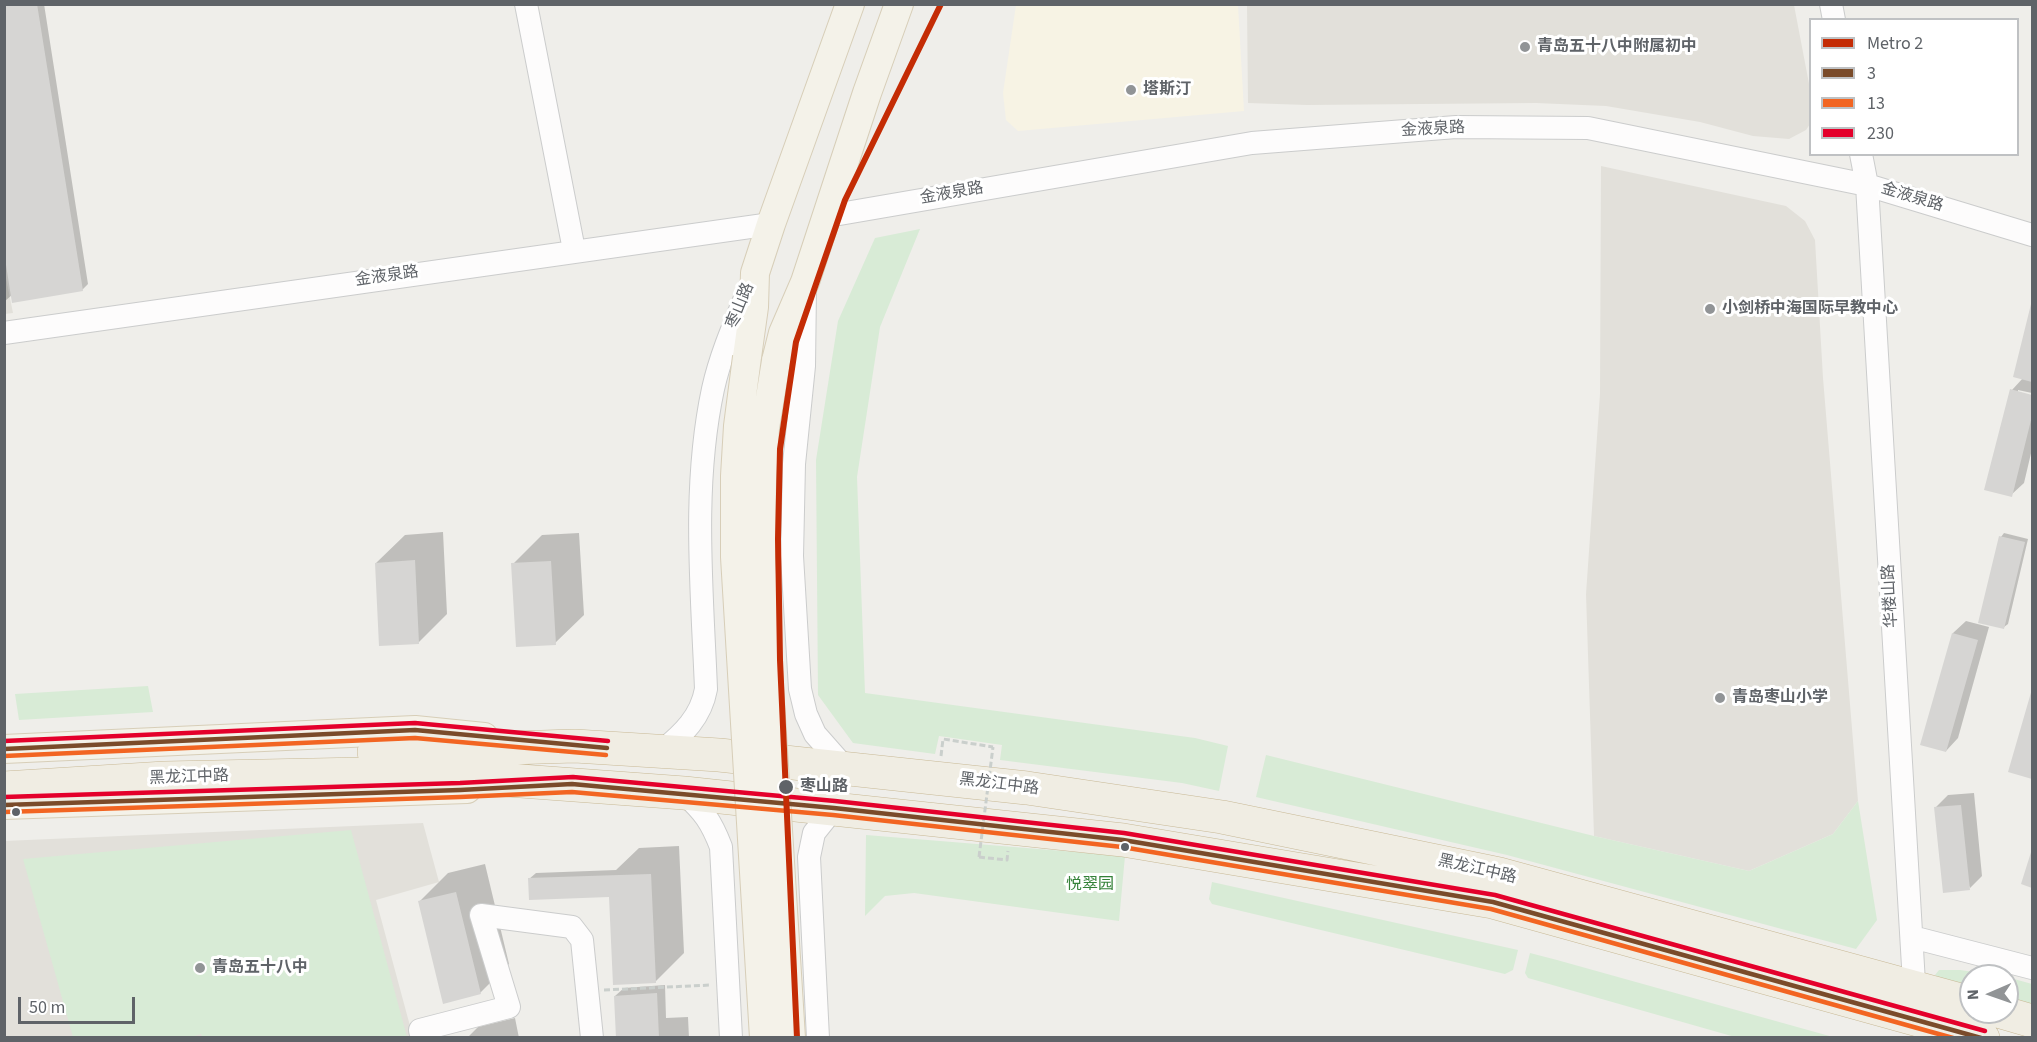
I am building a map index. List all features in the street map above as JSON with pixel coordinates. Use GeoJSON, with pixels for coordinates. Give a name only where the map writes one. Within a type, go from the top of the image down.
{"type":"FeatureCollection","features":[{"type":"Feature","properties":{"kind":"highway","name":"黑龙江中路"},"geometry":{"type":"LineString","coordinates":[[575,746],[662,751],[845,768],[1027,788],[1222,817],[1499,874],[1918,1014],[1983,1038]]}},
{"type":"Feature","properties":{"kind":"highway"},"geometry":{"type":"LineString","coordinates":[[300,764],[575,746]]}},
{"type":"Feature","properties":{"kind":"highway","name":"黑龙江中路"},"geometry":{"type":"LineString","coordinates":[[4,767],[161,757],[300,764]]}},
{"type":"Feature","properties":{"kind":"highway","name":"黑龙江中路"},"geometry":{"type":"LineString","coordinates":[[4,788],[165,778],[300,764]]}},
{"type":"Feature","properties":{"kind":"highway"},"geometry":{"type":"LineString","coordinates":[[300,764],[572,784]]}},
{"type":"Feature","properties":{"kind":"highway","name":"黑龙江中路"},"geometry":{"type":"LineString","coordinates":[[572,784],[834,808],[1123,840],[1492,902],[1918,1014],[1959,1005]]}},
{"type":"Feature","properties":{"kind":"main road","name":"枣山路"},"geometry":{"type":"LineString","coordinates":[[765,1038],[735,557],[735,476],[738,426],[754,307],[755,273],[850,4]]}},
{"type":"Feature","properties":{"kind":"main road"},"geometry":{"type":"LineString","coordinates":[[791,1038],[761,558],[764,449],[776,361],[783,333],[805,282],[867,93],[899,4]]}},
{"type":"Feature","properties":{"kind":"main road","name":"黑龙江中路"},"geometry":{"type":"LineString","coordinates":[[4,749],[415,730],[575,746]]}},
{"type":"Feature","properties":{"kind":"main road","name":"黑龙江中路"},"geometry":{"type":"LineString","coordinates":[[4,805],[460,790],[572,784]]}},
{"type":"Feature","properties":{"kind":"street"},"geometry":{"type":"LineString","coordinates":[[526,4],[574,250]]}},
{"type":"Feature","properties":{"kind":"street","name":"金液泉路"},"geometry":{"type":"LineString","coordinates":[[828,216],[1252,143],[1456,127],[1588,129],[1867,185],[2032,235]]}},
{"type":"Feature","properties":{"kind":"street","name":"华楼山路"},"geometry":{"type":"LineString","coordinates":[[1861,156],[1867,185],[1918,1014]]}},
{"type":"Feature","properties":{"kind":"street","name":"金液泉路"},"geometry":{"type":"LineString","coordinates":[[4,333],[574,250],[771,224]]}},
{"type":"Feature","properties":{"kind":"street","name":"枣山路"},"geometry":{"type":"LineString","coordinates":[[662,751],[692,724],[705,698],[699,532],[705,436],[713,387],[724,348],[755,273]]}},
{"type":"Feature","properties":{"kind":"street"},"geometry":{"type":"LineString","coordinates":[[805,282],[804,366],[794,464],[792,556],[800,689],[806,714],[815,734],[845,768]]}},
{"type":"Feature","properties":{"kind":"street"},"geometry":{"type":"LineString","coordinates":[[684,793],[703,810],[714,828],[721,847],[731,1038]]}},
{"type":"Feature","properties":{"kind":"street"},"geometry":{"type":"LineString","coordinates":[[818,1038],[809,857],[814,833],[834,808]]}},
{"type":"Feature","properties":{"kind":"street"},"geometry":{"type":"LineString","coordinates":[[422,1038],[420,1030],[509,1007],[482,915],[572,927],[582,940],[592,1038]]}},
{"type":"Feature","properties":{"kind":"street"},"geometry":{"type":"LineString","coordinates":[[1912,937],[2032,968]]}},
{"type":"Feature","properties":{"kind":"path"},"geometry":{"type":"LineString","coordinates":[[939,778],[943,740],[993,747],[980,857]]}},
{"type":"Feature","properties":{"kind":"path"},"geometry":{"type":"LineString","coordinates":[[587,991],[728,984]]}},
{"type":"Feature","properties":{"kind":"shaded area"},"geometry":{"type":"Polygon","coordinates":[[[1016,5],[1238,5],[1244,111],[1018,131],[1006,120],[1003,93],[1016,5]]]}},
{"type":"Feature","properties":{"kind":"shaded area","name":"青岛五十八中附属初中"},"geometry":{"type":"Polygon","coordinates":[[[1247,5],[1794,5],[1809,84],[1809,126],[1806,130],[1789,139],[1753,136],[1700,122],[1606,106],[1536,103],[1307,105],[1248,103],[1247,5]]]}},
{"type":"Feature","properties":{"kind":"shaded area","name":"青岛枣山小学"},"geometry":{"type":"Polygon","coordinates":[[[1601,166],[1786,206],[1805,221],[1815,240],[1823,378],[1858,801],[1833,834],[1749,871],[1594,836],[1586,594],[1600,394],[1601,166]]]}},
{"type":"Feature","properties":{"kind":"shaded area"},"geometry":{"type":"Polygon","coordinates":[[[4,268],[13,313],[5,314],[4,314],[4,268]]]}},
{"type":"Feature","properties":{"kind":"shaded area","name":"青岛五十八中"},"geometry":{"type":"Polygon","coordinates":[[[423,823],[439,882],[376,900],[413,1037],[5,1037],[4,841],[423,823]]]}},
{"type":"Feature","properties":{"kind":"green space"},"geometry":{"type":"Polygon","coordinates":[[[920,229],[880,327],[857,477],[865,693],[1195,738],[1228,746],[1219,791],[1182,783],[1000,760],[1002,745],[939,736],[935,754],[853,743],[818,695],[816,460],[838,321],[875,238],[920,229]]]}},
{"type":"Feature","properties":{"kind":"green space"},"geometry":{"type":"Polygon","coordinates":[[[148,686],[153,712],[19,720],[15,694],[148,686]]]}},
{"type":"Feature","properties":{"kind":"green space"},"geometry":{"type":"Polygon","coordinates":[[[1266,755],[1594,836],[1749,871],[1833,834],[1858,801],[1877,920],[1856,949],[1507,855],[1256,797],[1266,755]]]}},
{"type":"Feature","properties":{"kind":"green space","name":"青岛五十八中"},"geometry":{"type":"Polygon","coordinates":[[[351,830],[407,1037],[203,1038],[201,1034],[188,1038],[73,1037],[23,859],[351,830]]]}},
{"type":"Feature","properties":{"kind":"green space","name":"悦翠园"},"geometry":{"type":"Polygon","coordinates":[[[866,835],[1125,856],[1119,921],[914,893],[885,896],[865,916],[866,835]]]}},
{"type":"Feature","properties":{"kind":"green space"},"geometry":{"type":"Polygon","coordinates":[[[1212,882],[1518,950],[1513,970],[1505,974],[1212,904],[1209,899],[1212,882]]]}},
{"type":"Feature","properties":{"kind":"green space"},"geometry":{"type":"Polygon","coordinates":[[[1530,953],[1833,1037],[1735,1037],[1528,978],[1525,973],[1530,953]]]}},
{"type":"Feature","properties":{"kind":"green space"},"geometry":{"type":"Polygon","coordinates":[[[1939,970],[1959,970],[1959,984],[1941,979],[1935,975],[1939,970]]]}},
{"type":"Feature","properties":{"kind":"green space"},"geometry":{"type":"Polygon","coordinates":[[[2019,980],[2032,984],[2032,1005],[2019,1001],[2019,980]]]}},
{"type":"Feature","properties":{"kind":"building"},"geometry":{"type":"Polygon","coordinates":[[[4,4],[37,4],[83,291],[12,303],[4,252],[4,4]]]}},
{"type":"Feature","properties":{"kind":"building"},"geometry":{"type":"Polygon","coordinates":[[[2032,300],[2032,382],[2013,377],[2032,300]]]}},
{"type":"Feature","properties":{"kind":"building"},"geometry":{"type":"Polygon","coordinates":[[[2010,389],[2032,395],[2032,416],[2012,497],[1984,490],[2010,389]]]}},
{"type":"Feature","properties":{"kind":"building"},"geometry":{"type":"Polygon","coordinates":[[[1999,536],[2025,542],[2004,629],[1978,623],[1999,536]]]}},
{"type":"Feature","properties":{"kind":"building"},"geometry":{"type":"Polygon","coordinates":[[[415,560],[419,644],[379,646],[375,563],[415,560]]]}},
{"type":"Feature","properties":{"kind":"building"},"geometry":{"type":"Polygon","coordinates":[[[551,561],[556,645],[516,647],[511,563],[551,561]]]}},
{"type":"Feature","properties":{"kind":"building"},"geometry":{"type":"Polygon","coordinates":[[[1952,633],[1978,640],[1946,752],[1920,745],[1952,633]]]}},
{"type":"Feature","properties":{"kind":"building"},"geometry":{"type":"Polygon","coordinates":[[[2032,689],[2032,779],[2008,772],[2032,689]]]}},
{"type":"Feature","properties":{"kind":"building"},"geometry":{"type":"Polygon","coordinates":[[[1961,805],[1970,890],[1943,893],[1934,807],[1961,805]]]}},
{"type":"Feature","properties":{"kind":"building"},"geometry":{"type":"Polygon","coordinates":[[[2032,849],[2032,888],[2021,884],[2032,849]]]}},
{"type":"Feature","properties":{"kind":"building"},"geometry":{"type":"Polygon","coordinates":[[[651,874],[656,983],[613,985],[609,897],[529,900],[528,878],[651,874]]]}},
{"type":"Feature","properties":{"kind":"building"},"geometry":{"type":"Polygon","coordinates":[[[456,892],[481,994],[443,1004],[418,901],[456,892]]]}},
{"type":"Feature","properties":{"kind":"building"},"geometry":{"type":"Polygon","coordinates":[[[657,993],[659,1038],[616,1038],[614,996],[657,993]]]}},
{"type":"Feature","properties":{"kind":"metro line","name":"2"},"geometry":{"type":"LineString","coordinates":[[797,1038],[780,660],[778,539],[780,449],[796,342],[845,200],[941,4]]}},
{"type":"Feature","properties":{"kind":"transit line","name":"230"},"geometry":{"type":"LineString","coordinates":[[4,741],[415,723],[608,741]]}},
{"type":"Feature","properties":{"kind":"transit line","name":"3"},"geometry":{"type":"LineString","coordinates":[[4,749],[415,730],[607,748]]}},
{"type":"Feature","properties":{"kind":"transit line","name":"13"},"geometry":{"type":"LineString","coordinates":[[4,756],[415,738],[606,755]]}},
{"type":"Feature","properties":{"kind":"transit line","name":"230"},"geometry":{"type":"LineString","coordinates":[[4,797],[460,783],[573,777],[835,801],[1124,833],[1495,895],[1985,1031]]}},
{"type":"Feature","properties":{"kind":"transit line","name":"3"},"geometry":{"type":"LineString","coordinates":[[4,805],[460,790],[572,784],[834,808],[1123,840],[1493,902],[1981,1038]]}},
{"type":"Feature","properties":{"kind":"transit line","name":"13"},"geometry":{"type":"LineString","coordinates":[[4,812],[572,792],[833,815],[1122,847],[1491,909],[1953,1038]]}},
{"type":"Feature","properties":{"kind":"place","name":"青岛五十八中附属初中"},"geometry":{"type":"Point","coordinates":[1525,47]}},
{"type":"Feature","properties":{"kind":"place","name":"塔斯汀"},"geometry":{"type":"Point","coordinates":[1131,90]}},
{"type":"Feature","properties":{"kind":"place","name":"小剑桥中海国际早教中心"},"geometry":{"type":"Point","coordinates":[1710,309]}},
{"type":"Feature","properties":{"kind":"place","name":"青岛枣山小学"},"geometry":{"type":"Point","coordinates":[1720,698]}},
{"type":"Feature","properties":{"kind":"place","name":"枣山路"},"geometry":{"type":"Point","coordinates":[786,787]}},
{"type":"Feature","properties":{"kind":"place","name":"青岛五十八中"},"geometry":{"type":"Point","coordinates":[200,968]}}]}
